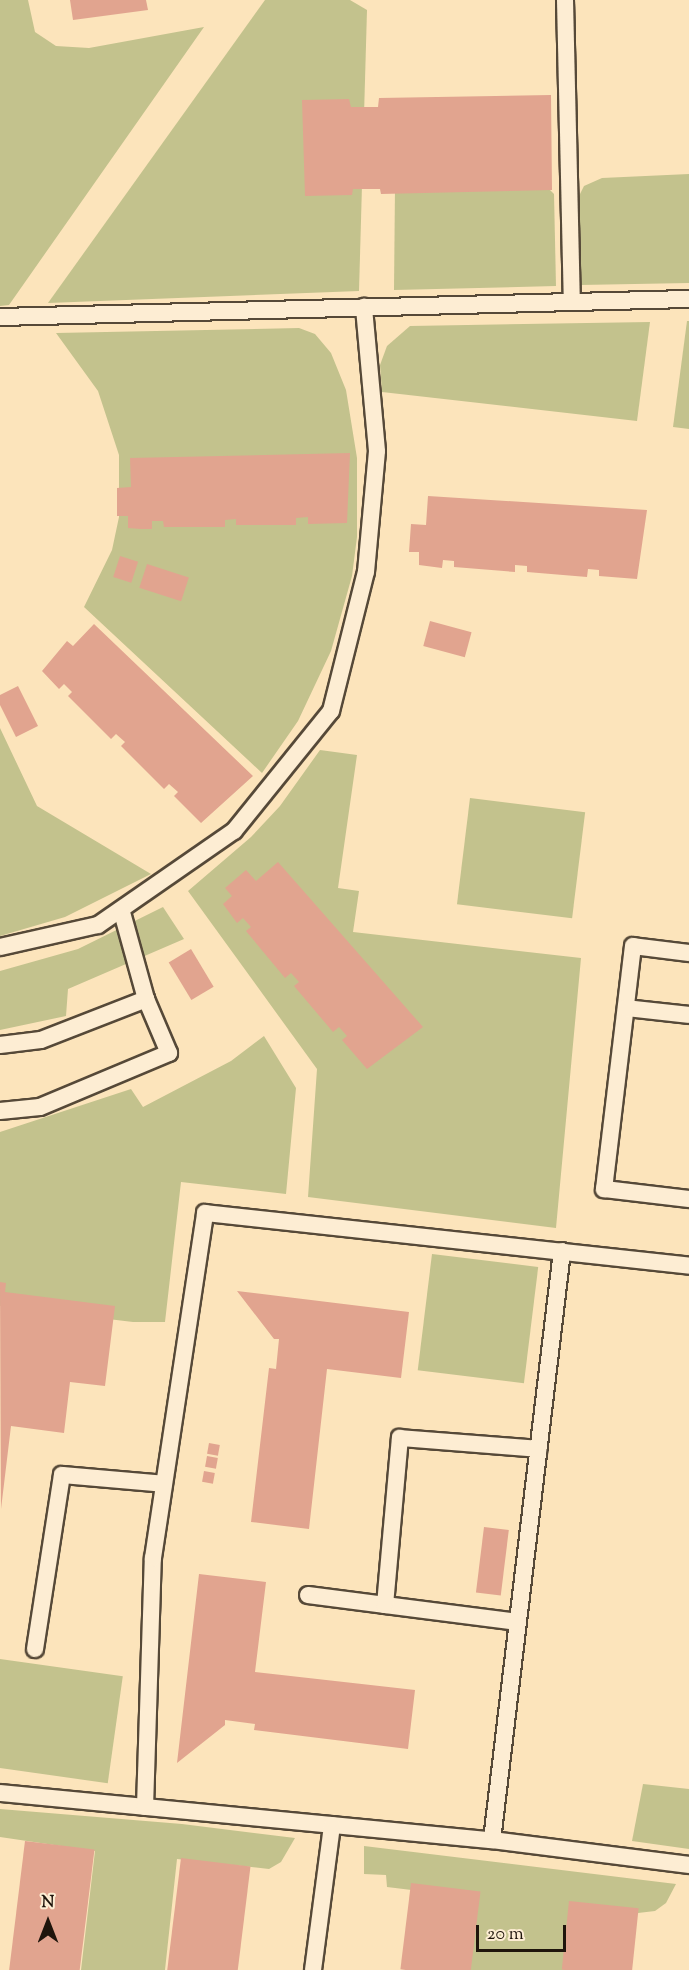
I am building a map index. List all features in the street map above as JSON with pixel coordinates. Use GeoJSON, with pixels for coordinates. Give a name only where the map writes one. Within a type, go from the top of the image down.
{"type":"FeatureCollection","features":[{"type":"Feature","properties":{"kind":"lane"},"geometry":{"type":"LineString","coordinates":[[565,0],[573,302]]}},
{"type":"Feature","properties":{"kind":"lane"},"geometry":{"type":"LineString","coordinates":[[0,317],[689,299]]}},
{"type":"Feature","properties":{"kind":"lane"},"geometry":{"type":"LineString","coordinates":[[0,947],[98,925],[234,831],[331,711],[366,572],[377,451],[364,307]]}},
{"type":"Feature","properties":{"kind":"lane"},"geometry":{"type":"LineString","coordinates":[[0,1111],[40,1107],[169,1053],[146,999],[121,909]]}},
{"type":"Feature","properties":{"kind":"lane"},"geometry":{"type":"LineString","coordinates":[[689,953],[633,946],[604,1189],[689,1199]]}},
{"type":"Feature","properties":{"kind":"lane"},"geometry":{"type":"LineString","coordinates":[[0,1045],[40,1040],[146,999]]}},
{"type":"Feature","properties":{"kind":"lane"},"geometry":{"type":"LineString","coordinates":[[626,1008],[689,1015]]}},
{"type":"Feature","properties":{"kind":"lane"},"geometry":{"type":"LineString","coordinates":[[145,1807],[153,1558],[205,1213],[689,1266]]}},
{"type":"Feature","properties":{"kind":"lane"},"geometry":{"type":"LineString","coordinates":[[492,1840],[562,1251]]}},
{"type":"Feature","properties":{"kind":"lane"},"geometry":{"type":"LineString","coordinates":[[386,1605],[400,1438],[539,1449]]}},
{"type":"Feature","properties":{"kind":"lane"},"geometry":{"type":"LineString","coordinates":[[35,1649],[62,1475],[164,1484]]}},
{"type":"Feature","properties":{"kind":"lane"},"geometry":{"type":"LineString","coordinates":[[308,1595],[518,1622]]}},
{"type":"Feature","properties":{"kind":"lane"},"geometry":{"type":"LineString","coordinates":[[0,1793],[492,1840],[689,1865]]}},
{"type":"Feature","properties":{"kind":"lane"},"geometry":{"type":"LineString","coordinates":[[313,1970],[332,1825]]}},
{"type":"Feature","properties":{"kind":"shaded area"},"geometry":{"type":"Polygon","coordinates":[[[0,0],[28,0],[35,32],[56,46],[89,48],[204,27],[9,305],[0,306],[0,0]]]}},
{"type":"Feature","properties":{"kind":"shaded area"},"geometry":{"type":"Polygon","coordinates":[[[265,0],[350,0],[367,10],[359,291],[48,303],[265,0]]]}},
{"type":"Feature","properties":{"kind":"shaded area"},"geometry":{"type":"Polygon","coordinates":[[[689,174],[689,283],[580,285],[576,202],[584,186],[602,178],[689,174]]]}},
{"type":"Feature","properties":{"kind":"shaded area"},"geometry":{"type":"Polygon","coordinates":[[[542,182],[554,194],[556,286],[394,290],[395,187],[542,182]]]}},
{"type":"Feature","properties":{"kind":"shaded area"},"geometry":{"type":"Polygon","coordinates":[[[687,321],[689,321],[689,429],[673,427],[687,321]]]}},
{"type":"Feature","properties":{"kind":"shaded area"},"geometry":{"type":"Polygon","coordinates":[[[650,322],[637,421],[382,392],[380,365],[387,346],[410,326],[650,322]]]}},
{"type":"Feature","properties":{"kind":"shaded area"},"geometry":{"type":"Polygon","coordinates":[[[299,328],[315,334],[331,353],[346,390],[357,458],[357,537],[352,576],[331,651],[298,721],[262,773],[84,607],[112,550],[119,517],[119,455],[98,391],[56,333],[299,328]]]}},
{"type":"Feature","properties":{"kind":"shaded area"},"geometry":{"type":"Polygon","coordinates":[[[0,728],[37,806],[151,874],[65,917],[0,936],[0,728]]]}},
{"type":"Feature","properties":{"kind":"shaded area"},"geometry":{"type":"Polygon","coordinates":[[[320,750],[357,755],[338,888],[359,891],[353,932],[581,958],[556,1228],[308,1197],[317,1069],[188,891],[251,837],[280,806],[320,750]]]}},
{"type":"Feature","properties":{"kind":"shaded area"},"geometry":{"type":"Polygon","coordinates":[[[470,798],[585,812],[572,918],[457,904],[470,798]]]}},
{"type":"Feature","properties":{"kind":"shaded area"},"geometry":{"type":"Polygon","coordinates":[[[163,907],[184,939],[68,989],[66,1016],[0,1030],[0,971],[78,949],[163,907]]]}},
{"type":"Feature","properties":{"kind":"shaded area"},"geometry":{"type":"Polygon","coordinates":[[[264,1036],[296,1088],[286,1194],[181,1182],[165,1322],[133,1322],[0,1306],[0,1132],[131,1089],[143,1107],[231,1061],[264,1036]]]}},
{"type":"Feature","properties":{"kind":"shaded area"},"geometry":{"type":"Polygon","coordinates":[[[432,1254],[538,1267],[524,1383],[418,1370],[432,1254]]]}},
{"type":"Feature","properties":{"kind":"shaded area"},"geometry":{"type":"Polygon","coordinates":[[[0,1659],[123,1676],[108,1783],[0,1768],[0,1659]]]}},
{"type":"Feature","properties":{"kind":"shaded area"},"geometry":{"type":"Polygon","coordinates":[[[643,1784],[689,1789],[689,1849],[632,1841],[643,1784]]]}},
{"type":"Feature","properties":{"kind":"shaded area"},"geometry":{"type":"Polygon","coordinates":[[[0,1809],[182,1824],[295,1838],[281,1862],[269,1869],[177,1859],[165,1970],[81,1970],[95,1851],[0,1837],[0,1809]]]}},
{"type":"Feature","properties":{"kind":"shaded area"},"geometry":{"type":"Polygon","coordinates":[[[364,1846],[676,1884],[666,1903],[655,1911],[638,1913],[565,1970],[469,1970],[477,1898],[387,1887],[386,1875],[364,1874],[364,1846]]]}},
{"type":"Feature","properties":{"kind":"building"},"geometry":{"type":"Polygon","coordinates":[[[70,0],[146,0],[148,10],[73,20],[70,0]]]}},
{"type":"Feature","properties":{"kind":"building"},"geometry":{"type":"Polygon","coordinates":[[[551,95],[552,190],[381,194],[380,189],[353,189],[352,195],[305,196],[302,100],[349,99],[351,107],[378,107],[379,98],[551,95]]]}},
{"type":"Feature","properties":{"kind":"building"},"geometry":{"type":"Polygon","coordinates":[[[350,453],[347,523],[308,524],[308,517],[296,518],[296,525],[236,525],[236,519],[225,520],[225,527],[164,527],[163,521],[152,521],[152,529],[141,529],[128,528],[128,516],[117,516],[117,488],[131,487],[130,458],[350,453]]]}},
{"type":"Feature","properties":{"kind":"building"},"geometry":{"type":"Polygon","coordinates":[[[428,496],[647,510],[637,579],[599,576],[599,570],[588,569],[587,577],[527,572],[527,566],[515,565],[515,572],[454,567],[454,561],[443,560],[442,568],[419,565],[419,552],[409,552],[411,524],[426,525],[428,496]]]}},
{"type":"Feature","properties":{"kind":"building"},"geometry":{"type":"Polygon","coordinates":[[[120,556],[138,562],[131,583],[113,577],[120,556]]]}},
{"type":"Feature","properties":{"kind":"building"},"geometry":{"type":"Polygon","coordinates":[[[147,564],[189,578],[181,601],[139,588],[147,564]]]}},
{"type":"Feature","properties":{"kind":"building"},"geometry":{"type":"Polygon","coordinates":[[[430,621],[472,632],[465,657],[423,646],[430,621]]]}},
{"type":"Feature","properties":{"kind":"building"},"geometry":{"type":"Polygon","coordinates":[[[94,624],[253,776],[201,823],[174,796],[178,792],[169,784],[164,789],[121,746],[125,742],[116,734],[111,739],[68,696],[72,692],[64,684],[59,689],[42,671],[67,641],[73,646],[94,624]]]}},
{"type":"Feature","properties":{"kind":"building"},"geometry":{"type":"Polygon","coordinates":[[[18,686],[38,726],[16,737],[0,705],[0,695],[18,686]]]}},
{"type":"Feature","properties":{"kind":"building"},"geometry":{"type":"Polygon","coordinates":[[[278,862],[423,1027],[367,1069],[342,1040],[347,1036],[339,1027],[333,1032],[294,986],[299,982],[291,973],[285,978],[246,931],[251,927],[243,918],[237,923],[223,904],[232,896],[225,888],[246,870],[256,881],[278,862]]]}},
{"type":"Feature","properties":{"kind":"building"},"geometry":{"type":"Polygon","coordinates":[[[191,949],[214,987],[191,1000],[169,962],[191,949]]]}},
{"type":"Feature","properties":{"kind":"building"},"geometry":{"type":"Polygon","coordinates":[[[0,1282],[6,1283],[5,1292],[115,1306],[105,1386],[70,1382],[64,1433],[11,1426],[1,1509],[0,1282]]]}},
{"type":"Feature","properties":{"kind":"building"},"geometry":{"type":"Polygon","coordinates":[[[237,1291],[409,1312],[401,1378],[327,1369],[309,1529],[251,1522],[269,1368],[276,1369],[279,1339],[274,1339],[237,1291]]]}},
{"type":"Feature","properties":{"kind":"building"},"geometry":{"type":"Polygon","coordinates":[[[209,1443],[220,1445],[218,1456],[207,1454],[209,1443]]]}},
{"type":"Feature","properties":{"kind":"building"},"geometry":{"type":"Polygon","coordinates":[[[207,1456],[218,1458],[216,1469],[205,1467],[207,1456]]]}},
{"type":"Feature","properties":{"kind":"building"},"geometry":{"type":"Polygon","coordinates":[[[204,1471],[215,1473],[213,1484],[202,1482],[204,1471]]]}},
{"type":"Feature","properties":{"kind":"building"},"geometry":{"type":"Polygon","coordinates":[[[484,1527],[509,1530],[501,1596],[476,1593],[484,1527]]]}},
{"type":"Feature","properties":{"kind":"building"},"geometry":{"type":"Polygon","coordinates":[[[199,1574],[266,1582],[255,1672],[415,1690],[408,1749],[254,1730],[255,1724],[225,1720],[225,1725],[177,1763],[199,1574]]]}},
{"type":"Feature","properties":{"kind":"building"},"geometry":{"type":"Polygon","coordinates":[[[25,1841],[94,1850],[80,1970],[9,1970],[25,1841]]]}},
{"type":"Feature","properties":{"kind":"building"},"geometry":{"type":"Polygon","coordinates":[[[181,1858],[250,1867],[238,1970],[167,1970],[181,1858]]]}},
{"type":"Feature","properties":{"kind":"building"},"geometry":{"type":"Polygon","coordinates":[[[411,1883],[480,1892],[471,1970],[400,1969],[411,1883]]]}},
{"type":"Feature","properties":{"kind":"building"},"geometry":{"type":"Polygon","coordinates":[[[569,1901],[639,1908],[632,1970],[562,1970],[569,1901]]]}}]}
